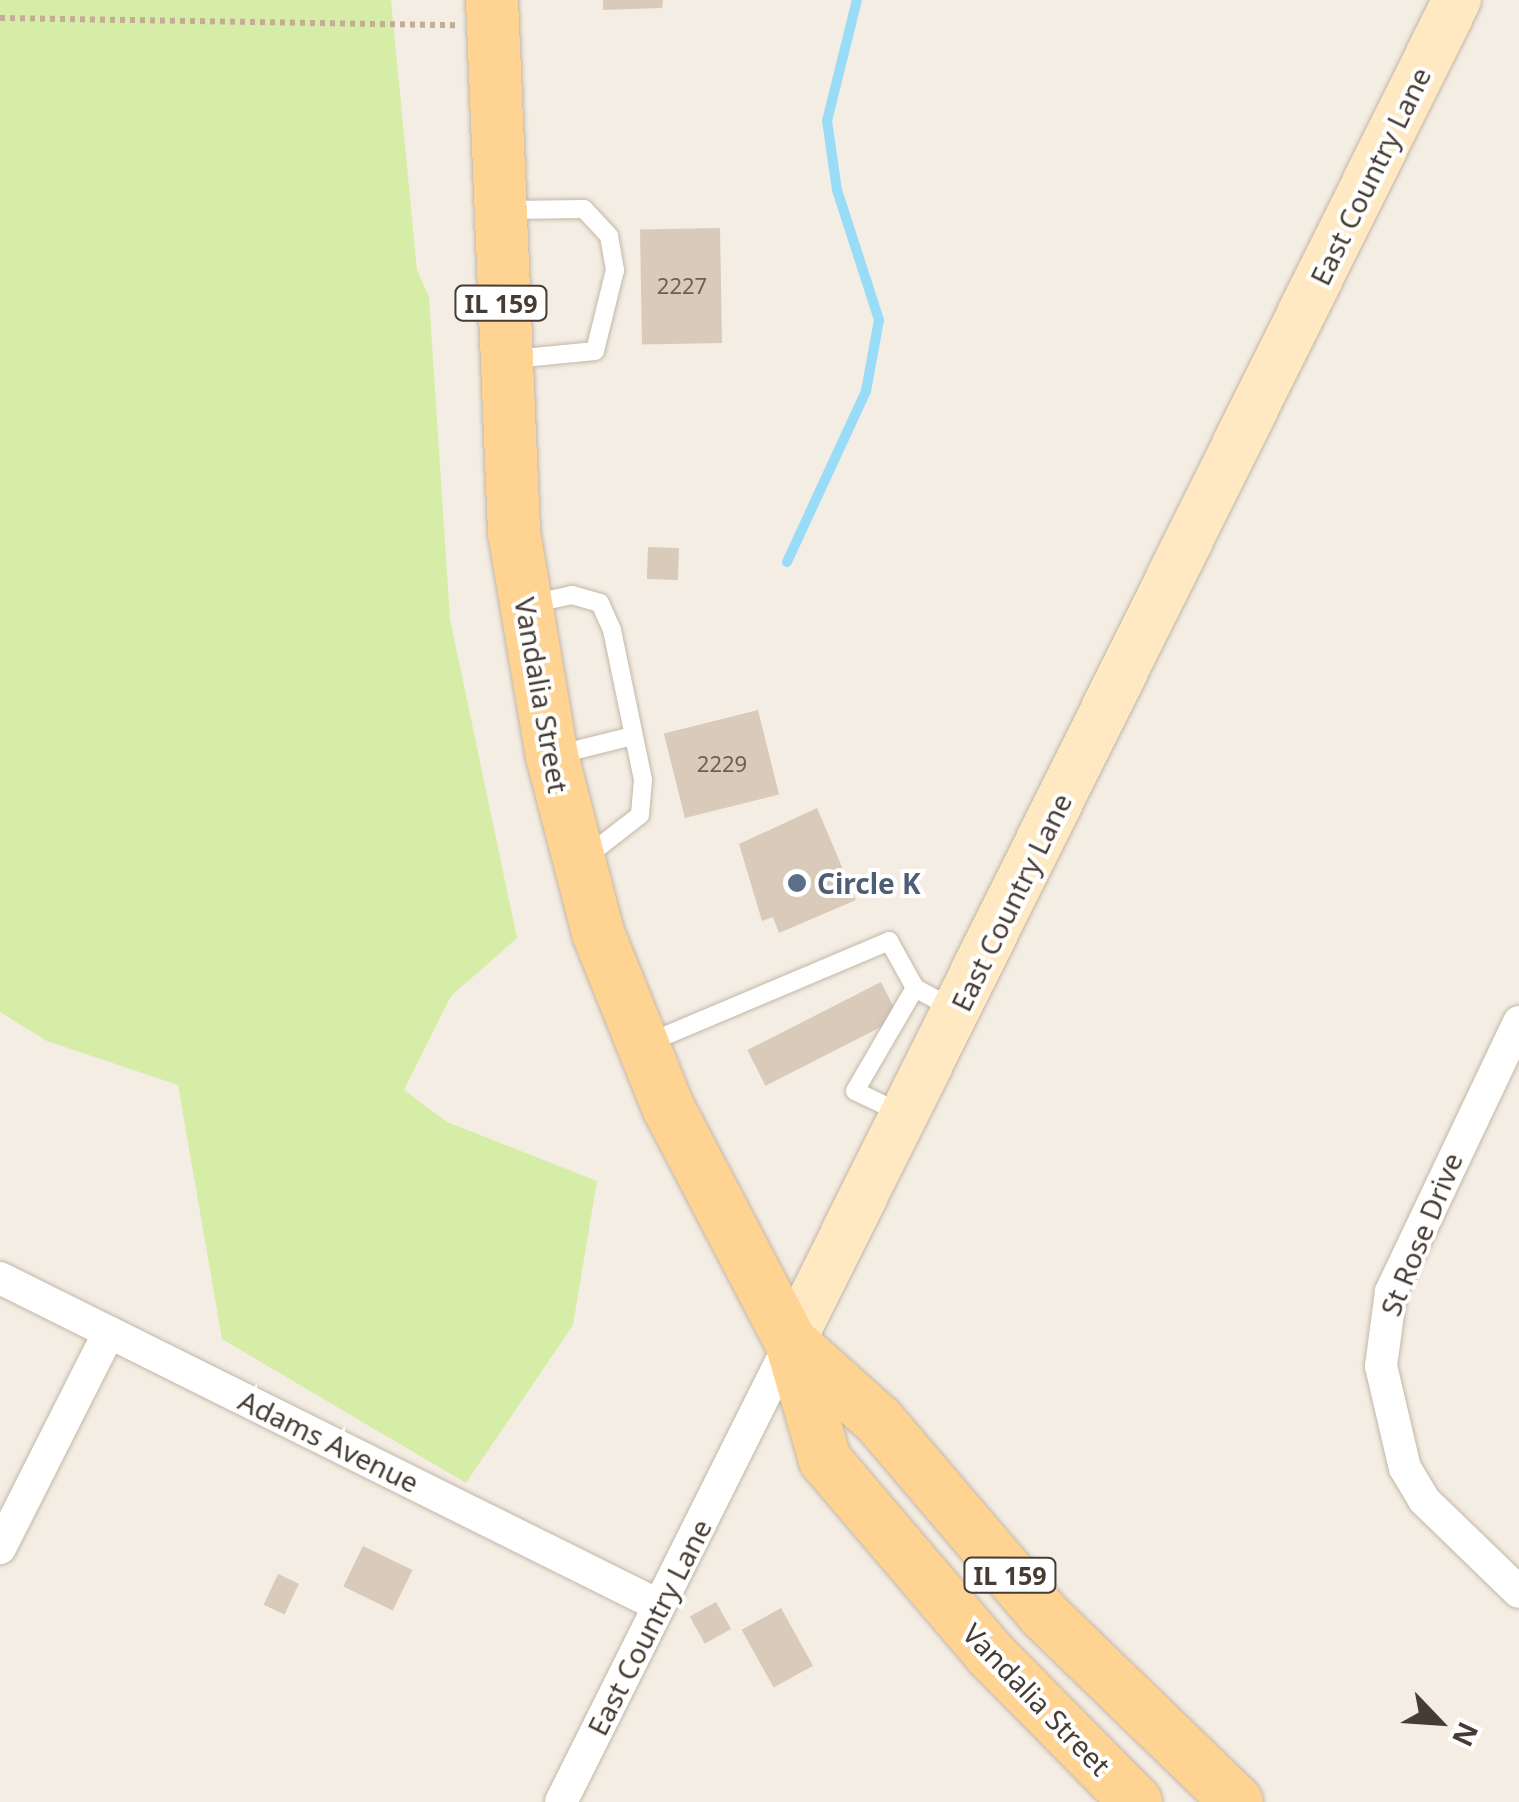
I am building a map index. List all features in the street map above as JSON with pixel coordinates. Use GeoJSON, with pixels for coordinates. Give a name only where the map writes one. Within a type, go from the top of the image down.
{"type":"FeatureCollection","features":[{"type":"Feature","properties":{"kind":"main road","name":"Vandalia Street"},"geometry":{"type":"LineString","coordinates":[[492,13],[502,360],[525,605],[576,862],[642,1045],[791,1342],[826,1460],[990,1654],[1136,1802]]}},
{"type":"Feature","properties":{"kind":"main road","name":"Vandalia Street"},"geometry":{"type":"LineString","coordinates":[[791,1342],[879,1421],[1043,1614],[1237,1802]]}},
{"type":"Feature","properties":{"kind":"street","name":"East Country Lane"},"geometry":{"type":"LineString","coordinates":[[561,1802],[1457,0]]}},
{"type":"Feature","properties":{"kind":"street","name":"St Rose Drive"},"geometry":{"type":"LineString","coordinates":[[1519,1022],[1391,1292],[1381,1366],[1405,1468],[1424,1500],[1519,1592]]}},
{"type":"Feature","properties":{"kind":"street","name":"Adams Avenue"},"geometry":{"type":"LineString","coordinates":[[0,1278],[658,1606]]}},
{"type":"Feature","properties":{"kind":"street"},"geometry":{"type":"LineString","coordinates":[[0,1548],[110,1332]]}},
{"type":"Feature","properties":{"kind":"lane"},"geometry":{"type":"LineString","coordinates":[[498,211],[584,209],[609,236],[615,270],[594,351],[502,360]]}},
{"type":"Feature","properties":{"kind":"lane"},"geometry":{"type":"LineString","coordinates":[[525,605],[572,595],[600,603],[633,736],[640,815],[576,862]]}},
{"type":"Feature","properties":{"kind":"lane"},"geometry":{"type":"LineString","coordinates":[[552,756],[633,736]]}},
{"type":"Feature","properties":{"kind":"lane"},"geometry":{"type":"LineString","coordinates":[[642,1045],[889,941],[915,988],[957,1011]]}},
{"type":"Feature","properties":{"kind":"lane"},"geometry":{"type":"LineString","coordinates":[[904,1115],[855,1091],[915,988]]}},
{"type":"Feature","properties":{"kind":"path"},"geometry":{"type":"LineString","coordinates":[[0,18],[492,13]]}},
{"type":"Feature","properties":{"kind":"green space"},"geometry":{"type":"Polygon","coordinates":[[[0,0],[391,0],[417,270],[429,297],[450,619],[517,938],[451,996],[404,1090],[447,1122],[597,1181],[573,1325],[466,1483],[222,1339],[178,1085],[47,1041],[0,1012],[0,0]]]}},
{"type":"Feature","properties":{"kind":"building"},"geometry":{"type":"Polygon","coordinates":[[[603,0],[663,0],[662,8],[603,10],[603,0]]]}},
{"type":"Feature","properties":{"kind":"building"},"geometry":{"type":"Polygon","coordinates":[[[720,228],[722,343],[642,344],[640,229],[720,228]]]}},
{"type":"Feature","properties":{"kind":"building"},"geometry":{"type":"Polygon","coordinates":[[[648,547],[679,548],[678,580],[647,579],[648,547]]]}},
{"type":"Feature","properties":{"kind":"building"},"geometry":{"type":"Polygon","coordinates":[[[758,710],[779,794],[685,818],[664,733],[758,710]]]}},
{"type":"Feature","properties":{"kind":"building","name":"Circle K"},"geometry":{"type":"Polygon","coordinates":[[[817,808],[856,900],[779,933],[773,917],[762,921],[739,844],[817,808]]]}},
{"type":"Feature","properties":{"kind":"building"},"geometry":{"type":"Polygon","coordinates":[[[881,982],[899,1018],[766,1086],[747,1050],[881,982]]]}},
{"type":"Feature","properties":{"kind":"building"},"geometry":{"type":"Polygon","coordinates":[[[363,1546],[412,1570],[393,1611],[343,1586],[363,1546]]]}},
{"type":"Feature","properties":{"kind":"building"},"geometry":{"type":"Polygon","coordinates":[[[278,1574],[299,1584],[284,1615],[264,1605],[278,1574]]]}},
{"type":"Feature","properties":{"kind":"building"},"geometry":{"type":"Polygon","coordinates":[[[716,1602],[731,1629],[705,1644],[690,1617],[716,1602]]]}},
{"type":"Feature","properties":{"kind":"building"},"geometry":{"type":"Polygon","coordinates":[[[781,1608],[813,1666],[774,1688],[742,1630],[781,1608]]]}},
{"type":"Feature","properties":{"kind":"waterway"},"geometry":{"type":"LineString","coordinates":[[787,562],[866,391],[879,320],[837,190],[827,121],[857,0]]}},
{"type":"Feature","properties":{"kind":"place","name":"Circle K"},"geometry":{"type":"Point","coordinates":[797,883]}}]}
